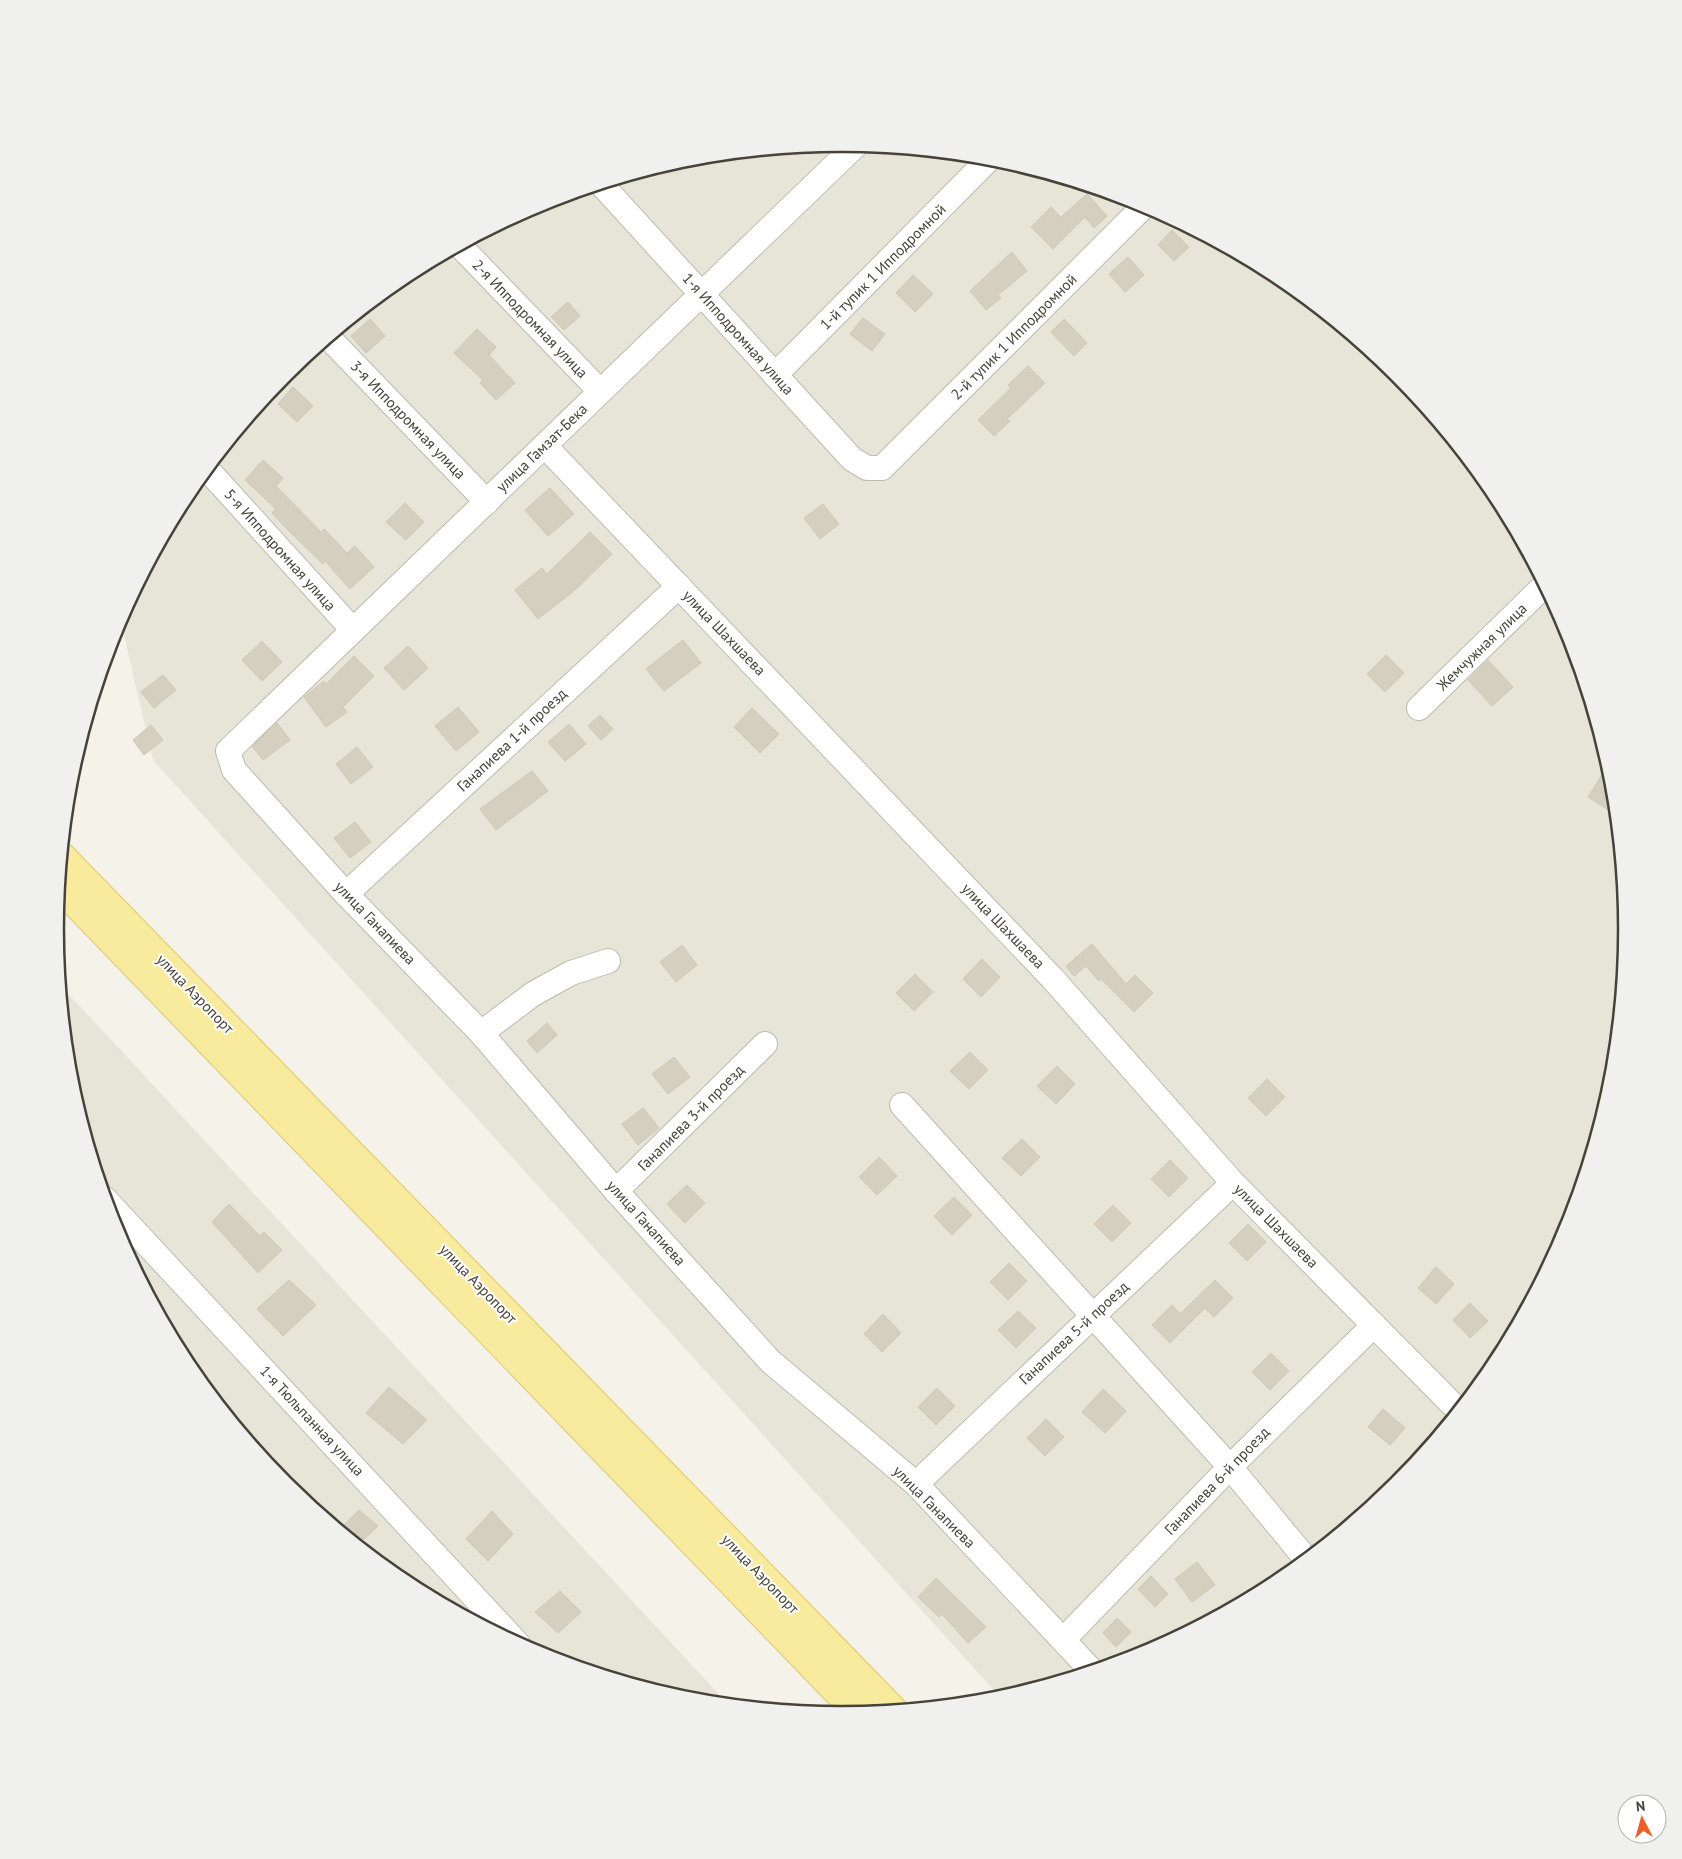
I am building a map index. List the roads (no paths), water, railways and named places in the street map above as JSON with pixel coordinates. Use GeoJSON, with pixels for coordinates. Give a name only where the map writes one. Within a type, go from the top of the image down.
{"type":"FeatureCollection","features":[{"type":"Feature","properties":{"kind":"main road","name":"улица Аэропорт"},"geometry":{"type":"LineString","coordinates":[[67,862],[888,1705]]}},
{"type":"Feature","properties":{"kind":"main road","name":"улица Аэропорт"},"geometry":{"type":"LineString","coordinates":[[65,892],[852,1707]]}},
{"type":"Feature","properties":{"kind":"street","name":"улица Гамзат-Бека"},"geometry":{"type":"LineString","coordinates":[[228,751],[848,152]]}},
{"type":"Feature","properties":{"kind":"street","name":"1-й тупик 1 Ипподромной"},"geometry":{"type":"LineString","coordinates":[[776,375],[983,165]]}},
{"type":"Feature","properties":{"kind":"street","name":"1-я Ипподромная улица"},"geometry":{"type":"LineString","coordinates":[[606,189],[852,459],[867,468],[882,468]]}},
{"type":"Feature","properties":{"kind":"street","name":"2-й тупик 1 Ипподромной"},"geometry":{"type":"LineString","coordinates":[[882,468],[1139,211]]}},
{"type":"Feature","properties":{"kind":"street","name":"2-я Ипподромная улица"},"geometry":{"type":"LineString","coordinates":[[464,250],[600,391]]}},
{"type":"Feature","properties":{"kind":"street","name":"3-я Ипподромная улица"},"geometry":{"type":"LineString","coordinates":[[333,342],[487,502]]}},
{"type":"Feature","properties":{"kind":"street","name":"улица Шахшаева"},"geometry":{"type":"LineString","coordinates":[[545,446],[1053,979],[1233,1183],[1455,1407]]}},
{"type":"Feature","properties":{"kind":"street","name":"5-я Ипподромная улица"},"geometry":{"type":"LineString","coordinates":[[211,475],[353,630]]}},
{"type":"Feature","properties":{"kind":"street","name":"Ганапиева 1-й проезд"},"geometry":{"type":"LineString","coordinates":[[346,894],[679,586]]}},
{"type":"Feature","properties":{"kind":"street","name":"Жемчужная улица"},"geometry":{"type":"LineString","coordinates":[[1419,708],[1540,590]]}},
{"type":"Feature","properties":{"kind":"street","name":"улица Ганапиева"},"geometry":{"type":"LineString","coordinates":[[228,751],[234,770],[346,894],[481,1033],[616,1191],[770,1361],[916,1484],[1088,1667]]}},
{"type":"Feature","properties":{"kind":"street"},"geometry":{"type":"LineString","coordinates":[[481,1033],[533,994],[571,973],[608,961]]}},
{"type":"Feature","properties":{"kind":"street","name":"Ганапиева 3-й проезд"},"geometry":{"type":"LineString","coordinates":[[616,1191],[765,1044]]}},
{"type":"Feature","properties":{"kind":"street"},"geometry":{"type":"LineString","coordinates":[[902,1105],[1230,1467],[1302,1555]]}},
{"type":"Feature","properties":{"kind":"street","name":"Ганапиева 5-й проезд"},"geometry":{"type":"LineString","coordinates":[[916,1484],[1233,1183]]}},
{"type":"Feature","properties":{"kind":"street","name":"1-я Тюльпанная улица"},"geometry":{"type":"LineString","coordinates":[[118,1213],[506,1631]]}},
{"type":"Feature","properties":{"kind":"street","name":"Ганапиева 6-й проезд"},"geometry":{"type":"LineString","coordinates":[[1063,1640],[1230,1467],[1374,1325]]}}]}
